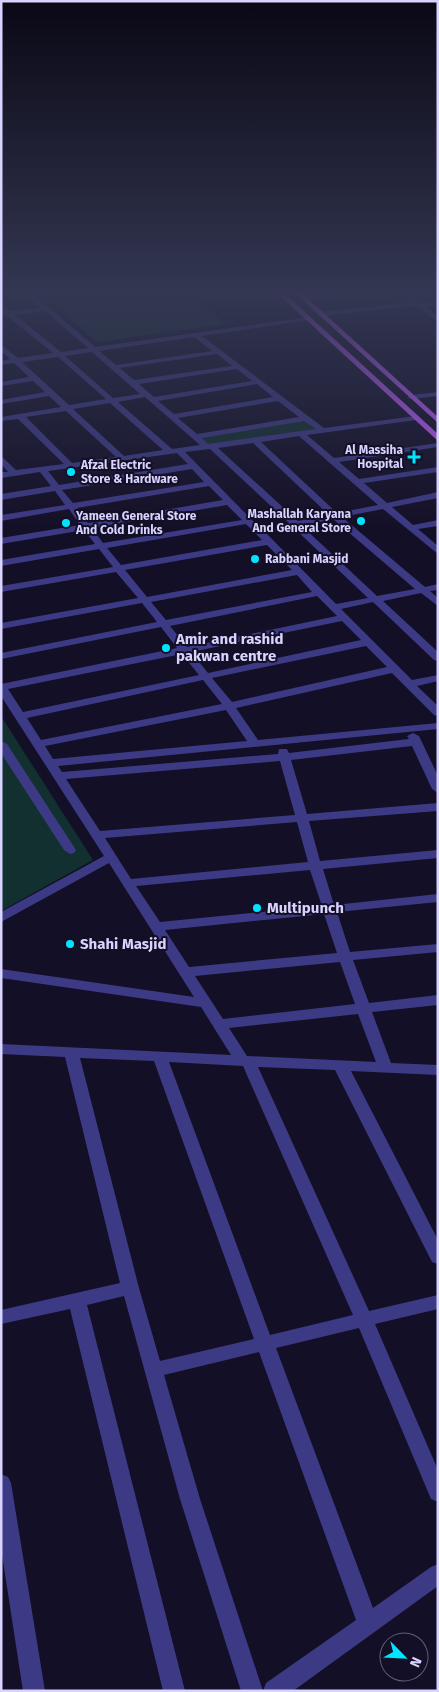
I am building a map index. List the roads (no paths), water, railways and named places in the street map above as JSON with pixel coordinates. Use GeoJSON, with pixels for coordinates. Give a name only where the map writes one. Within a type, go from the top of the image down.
{"type":"FeatureCollection","features":[{"type":"Feature","properties":{"kind":"main road"},"geometry":{"type":"LineString","coordinates":[[367,373],[438,440]]}},
{"type":"Feature","properties":{"kind":"main road"},"geometry":{"type":"LineString","coordinates":[[385,373],[436,417]]}},
{"type":"Feature","properties":{"kind":"street"},"geometry":{"type":"LineString","coordinates":[[30,373],[123,459]]}},
{"type":"Feature","properties":{"kind":"street"},"geometry":{"type":"LineString","coordinates":[[80,373],[211,483],[438,713]]}},
{"type":"Feature","properties":{"kind":"street"},"geometry":{"type":"LineString","coordinates":[[121,373],[209,447],[438,658]]}},
{"type":"Feature","properties":{"kind":"street"},"geometry":{"type":"LineString","coordinates":[[132,383],[199,373]]}},
{"type":"Feature","properties":{"kind":"street"},"geometry":{"type":"LineString","coordinates":[[246,373],[323,431]]}},
{"type":"Feature","properties":{"kind":"street"},"geometry":{"type":"LineString","coordinates":[[1,384],[35,378]]}},
{"type":"Feature","properties":{"kind":"street"},"geometry":{"type":"LineString","coordinates":[[1,419],[111,401],[149,398],[258,382]]}},
{"type":"Feature","properties":{"kind":"street"},"geometry":{"type":"LineString","coordinates":[[1,402],[52,393]]}},
{"type":"Feature","properties":{"kind":"street"},"geometry":{"type":"LineString","coordinates":[[411,397],[438,394]]}},
{"type":"Feature","properties":{"kind":"street"},"geometry":{"type":"LineString","coordinates":[[171,417],[280,398]]}},
{"type":"Feature","properties":{"kind":"street"},"geometry":{"type":"LineString","coordinates":[[20,416],[71,466]]}},
{"type":"Feature","properties":{"kind":"street"},"geometry":{"type":"LineString","coordinates":[[195,437],[306,418]]}},
{"type":"Feature","properties":{"kind":"street"},"geometry":{"type":"LineString","coordinates":[[1,475],[416,418]]}},
{"type":"Feature","properties":{"kind":"street"},"geometry":{"type":"LineString","coordinates":[[301,434],[438,551]]}},
{"type":"Feature","properties":{"kind":"street"},"geometry":{"type":"LineString","coordinates":[[255,440],[335,516],[438,604]]}},
{"type":"Feature","properties":{"kind":"street"},"geometry":{"type":"LineString","coordinates":[[332,461],[438,445]]}},
{"type":"Feature","properties":{"kind":"street"},"geometry":{"type":"LineString","coordinates":[[1,458],[14,474]]}},
{"type":"Feature","properties":{"kind":"street"},"geometry":{"type":"LineString","coordinates":[[1,497],[193,466]]}},
{"type":"Feature","properties":{"kind":"street"},"geometry":{"type":"LineString","coordinates":[[356,482],[438,469]]}},
{"type":"Feature","properties":{"kind":"street"},"geometry":{"type":"LineString","coordinates":[[43,470],[229,706],[255,744]]}},
{"type":"Feature","properties":{"kind":"street"},"geometry":{"type":"LineString","coordinates":[[1,518],[211,483]]}},
{"type":"Feature","properties":{"kind":"street"},"geometry":{"type":"LineString","coordinates":[[259,532],[438,495]]}},
{"type":"Feature","properties":{"kind":"street"},"geometry":{"type":"LineString","coordinates":[[1,541],[229,502]]}},
{"type":"Feature","properties":{"kind":"street"},"geometry":{"type":"LineString","coordinates":[[1,563],[249,522]]}},
{"type":"Feature","properties":{"kind":"street"},"geometry":{"type":"LineString","coordinates":[[410,528],[438,523]]}},
{"type":"Feature","properties":{"kind":"street"},"geometry":{"type":"LineString","coordinates":[[1,589],[269,542]]}},
{"type":"Feature","properties":{"kind":"street"},"geometry":{"type":"LineString","coordinates":[[1,626],[299,572]]}},
{"type":"Feature","properties":{"kind":"street"},"geometry":{"type":"LineString","coordinates":[[334,608],[438,587]]}},
{"type":"Feature","properties":{"kind":"street"},"geometry":{"type":"LineString","coordinates":[[1,656],[320,593]]}},
{"type":"Feature","properties":{"kind":"street"},"geometry":{"type":"LineString","coordinates":[[344,618],[1,687],[205,1003],[245,1060],[364,1320],[438,1493]]}},
{"type":"Feature","properties":{"kind":"street"},"geometry":{"type":"LineString","coordinates":[[20,716],[368,642]]}},
{"type":"Feature","properties":{"kind":"street"},"geometry":{"type":"LineString","coordinates":[[38,744],[229,706],[394,668]]}},
{"type":"Feature","properties":{"kind":"street"},"geometry":{"type":"LineString","coordinates":[[409,684],[438,678]]}},
{"type":"Feature","properties":{"kind":"street"},"geometry":{"type":"LineString","coordinates":[[50,763],[438,726]]}},
{"type":"Feature","properties":{"kind":"street"},"geometry":{"type":"LineString","coordinates":[[411,729],[436,782]]}},
{"type":"Feature","properties":{"kind":"street"},"geometry":{"type":"LineString","coordinates":[[280,742],[315,865],[345,957],[385,1067]]}},
{"type":"Feature","properties":{"kind":"street"},"geometry":{"type":"LineString","coordinates":[[58,776],[284,757],[416,742]]}},
{"type":"Feature","properties":{"kind":"street"},"geometry":{"type":"LineString","coordinates":[[1,744],[70,850]]}},
{"type":"Feature","properties":{"kind":"street"},"geometry":{"type":"LineString","coordinates":[[425,761],[438,760]]}},
{"type":"Feature","properties":{"kind":"street"},"geometry":{"type":"LineString","coordinates":[[97,835],[438,807]]}},
{"type":"Feature","properties":{"kind":"street"},"geometry":{"type":"LineString","coordinates":[[128,883],[438,854]]}},
{"type":"Feature","properties":{"kind":"street"},"geometry":{"type":"LineString","coordinates":[[1,918],[111,857]]}},
{"type":"Feature","properties":{"kind":"street"},"geometry":{"type":"LineString","coordinates":[[156,927],[438,898]]}},
{"type":"Feature","properties":{"kind":"street"},"geometry":{"type":"LineString","coordinates":[[185,972],[438,948]]}},
{"type":"Feature","properties":{"kind":"street"},"geometry":{"type":"LineString","coordinates":[[1,973],[205,1003]]}},
{"type":"Feature","properties":{"kind":"street"},"geometry":{"type":"LineString","coordinates":[[219,1024],[438,1000]]}},
{"type":"Feature","properties":{"kind":"street"},"geometry":{"type":"LineString","coordinates":[[1,1049],[438,1070]]}},
{"type":"Feature","properties":{"kind":"street"},"geometry":{"type":"LineString","coordinates":[[71,1052],[130,1288],[190,1499],[252,1691]]}},
{"type":"Feature","properties":{"kind":"street"},"geometry":{"type":"LineString","coordinates":[[159,1056],[368,1624]]}},
{"type":"Feature","properties":{"kind":"street"},"geometry":{"type":"LineString","coordinates":[[340,1065],[438,1258]]}},
{"type":"Feature","properties":{"kind":"street"},"geometry":{"type":"LineString","coordinates":[[1,1316],[130,1288]]}},
{"type":"Feature","properties":{"kind":"street"},"geometry":{"type":"LineString","coordinates":[[77,1300],[174,1691]]}},
{"type":"Feature","properties":{"kind":"street"},"geometry":{"type":"LineString","coordinates":[[154,1370],[438,1302]]}},
{"type":"Feature","properties":{"kind":"street"},"geometry":{"type":"LineString","coordinates":[[1,1483],[34,1691]]}},
{"type":"Feature","properties":{"kind":"street"},"geometry":{"type":"LineString","coordinates":[[274,1691],[438,1574]]}},
{"type":"Feature","properties":{"kind":"place","name":"Al Massiha Hospital"},"geometry":{"type":"Point","coordinates":[414,457]}},
{"type":"Feature","properties":{"kind":"place","name":"Afzal Electric Store & Hardware"},"geometry":{"type":"Point","coordinates":[71,472]}},
{"type":"Feature","properties":{"kind":"place","name":"Mashallah Karyana And General Store"},"geometry":{"type":"Point","coordinates":[361,521]}},
{"type":"Feature","properties":{"kind":"place","name":"Yameen General Store And Cold Drinks"},"geometry":{"type":"Point","coordinates":[66,523]}},
{"type":"Feature","properties":{"kind":"place","name":"Rabbani Masjid"},"geometry":{"type":"Point","coordinates":[255,559]}},
{"type":"Feature","properties":{"kind":"place","name":"Amir and rashid pakwan centre"},"geometry":{"type":"Point","coordinates":[166,648]}},
{"type":"Feature","properties":{"kind":"place","name":"Multipunch"},"geometry":{"type":"Point","coordinates":[257,908]}},
{"type":"Feature","properties":{"kind":"place","name":"Shahi Masjid"},"geometry":{"type":"Point","coordinates":[70,944]}}]}
